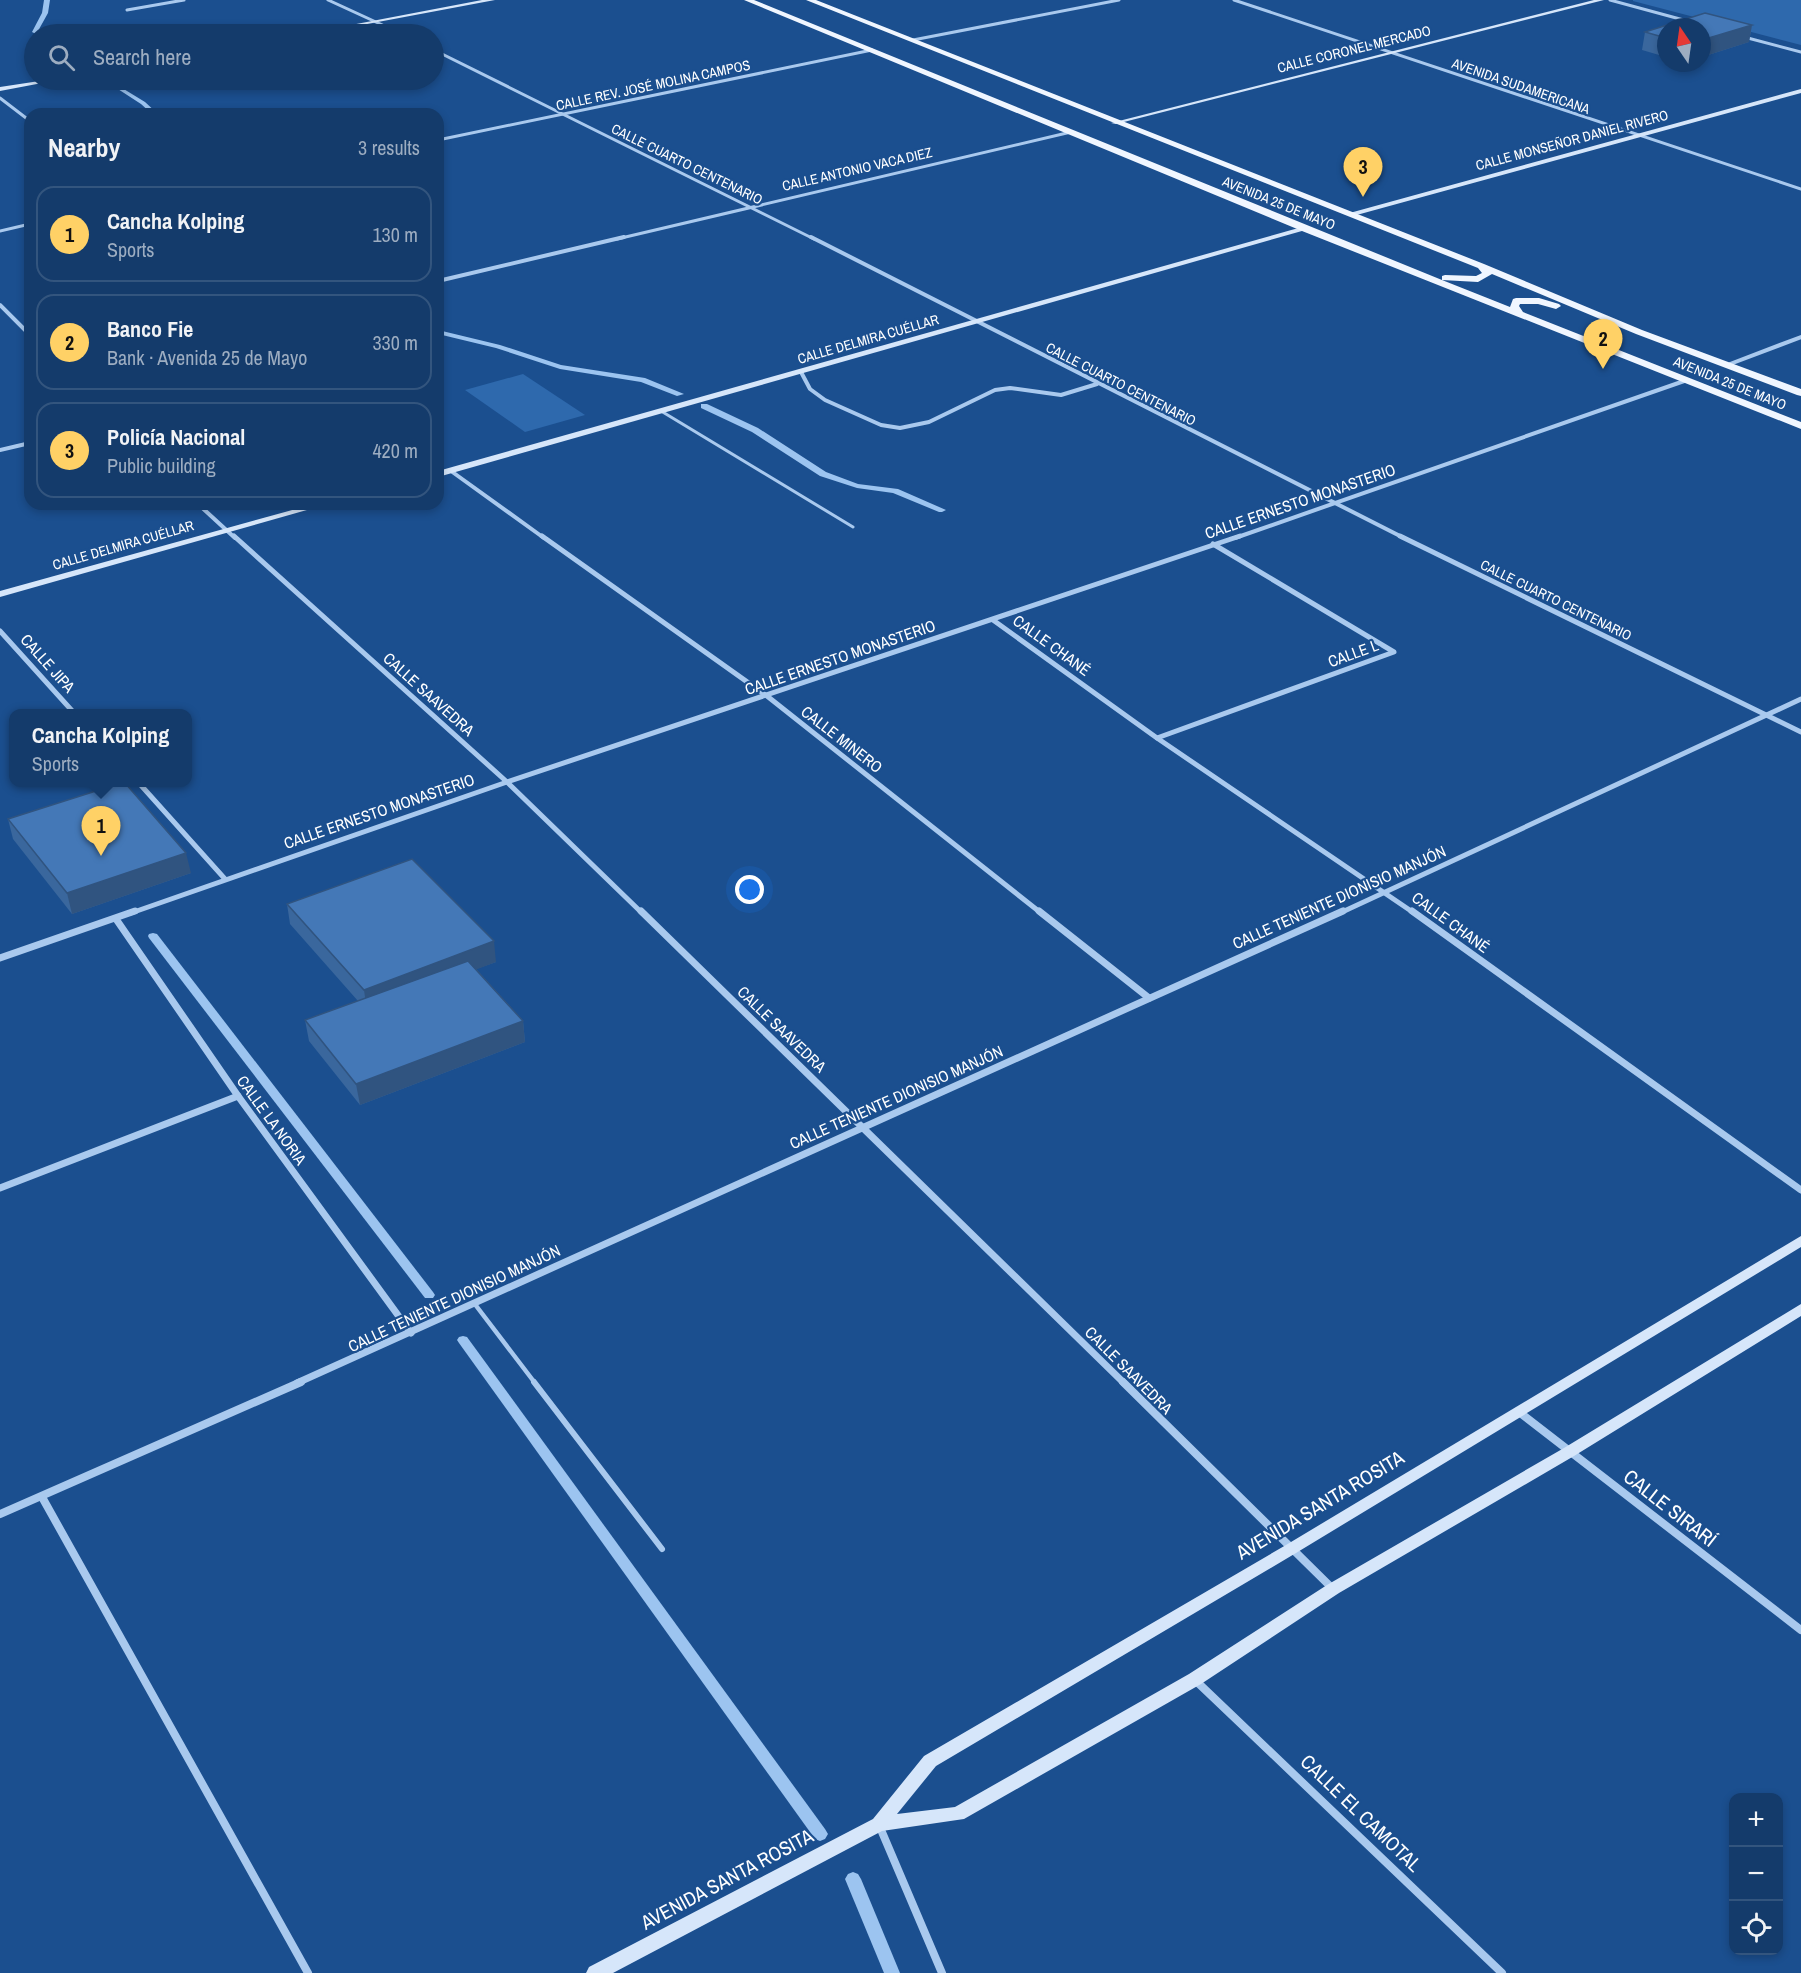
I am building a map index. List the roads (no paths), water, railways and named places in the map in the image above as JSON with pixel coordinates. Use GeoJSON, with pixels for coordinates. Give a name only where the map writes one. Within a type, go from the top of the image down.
{"type":"FeatureCollection","features":[{"type":"Feature","properties":{"kind":"main road"},"geometry":{"type":"LineString","coordinates":[[365,24],[492,0]]}},
{"type":"Feature","properties":{"kind":"main road","name":"AVENIDA 25 DE MAYO"},"geometry":{"type":"LineString","coordinates":[[748,0],[939,77],[980,90],[1071,132],[1305,229],[1801,426]]}},
{"type":"Feature","properties":{"kind":"main road","name":"AVENIDA 25 DE MAYO"},"geometry":{"type":"LineString","coordinates":[[810,0],[913,40],[977,71],[1024,86],[1481,266],[1639,332],[1730,364],[1801,393]]}},
{"type":"Feature","properties":{"kind":"main road","name":"CALLE CORONEL MERCADO"},"geometry":{"type":"LineString","coordinates":[[1114,123],[1387,52],[1601,0]]}},
{"type":"Feature","properties":{"kind":"main road"},"geometry":{"type":"LineString","coordinates":[[939,77],[965,77]]}},
{"type":"Feature","properties":{"kind":"main road"},"geometry":{"type":"LineString","coordinates":[[992,84],[1024,86]]}},
{"type":"Feature","properties":{"kind":"main road"},"geometry":{"type":"LineString","coordinates":[[0,89],[24,85]]}},
{"type":"Feature","properties":{"kind":"main road","name":"CALLE MONSEÑOR DANIEL RIVERO"},"geometry":{"type":"LineString","coordinates":[[1350,214],[1801,91]]}},
{"type":"Feature","properties":{"kind":"main road","name":"CALLE DELMIRA CUÉLLAR"},"geometry":{"type":"LineString","coordinates":[[444,473],[1305,229]]}},
{"type":"Feature","properties":{"kind":"main road"},"geometry":{"type":"LineString","coordinates":[[1422,275],[1458,280],[1478,279],[1487,274],[1481,266]]}},
{"type":"Feature","properties":{"kind":"main road"},"geometry":{"type":"LineString","coordinates":[[1519,313],[1514,306],[1516,301],[1539,301],[1611,326],[1639,332]]}},
{"type":"Feature","properties":{"kind":"main road","name":"CALLE DELMIRA CUÉLLAR"},"geometry":{"type":"LineString","coordinates":[[0,594],[301,510]]}},
{"type":"Feature","properties":{"kind":"main road","name":"AVENIDA SANTA ROSITA"},"geometry":{"type":"LineString","coordinates":[[879,1824],[930,1761],[1291,1549],[1801,1241]]}},
{"type":"Feature","properties":{"kind":"main road","name":"AVENIDA SANTA ROSITA"},"geometry":{"type":"LineString","coordinates":[[595,1973],[879,1824],[958,1814],[1195,1679],[1333,1589],[1569,1452],[1801,1309]]}},
{"type":"Feature","properties":{"kind":"street"},"geometry":{"type":"LineString","coordinates":[[127,10],[184,0]]}},
{"type":"Feature","properties":{"kind":"street"},"geometry":{"type":"LineString","coordinates":[[328,0],[381,24]]}},
{"type":"Feature","properties":{"kind":"street"},"geometry":{"type":"LineString","coordinates":[[913,40],[1119,0]]}},
{"type":"Feature","properties":{"kind":"street","name":"AVENIDA SUDAMERICANA"},"geometry":{"type":"LineString","coordinates":[[1234,0],[1801,189]]}},
{"type":"Feature","properties":{"kind":"street"},"geometry":{"type":"LineString","coordinates":[[1610,0],[1675,18]]}},
{"type":"Feature","properties":{"kind":"street"},"geometry":{"type":"LineString","coordinates":[[1734,34],[1801,52]]}},
{"type":"Feature","properties":{"kind":"street","name":"CALLE REV. JOSÉ MOLINA CAMPOS"},"geometry":{"type":"LineString","coordinates":[[444,139],[873,50]]}},
{"type":"Feature","properties":{"kind":"street","name":"CALLE CUARTO CENTENARIO"},"geometry":{"type":"LineString","coordinates":[[444,55],[750,206],[1335,504],[1801,732]]}},
{"type":"Feature","properties":{"kind":"street"},"geometry":{"type":"LineString","coordinates":[[0,99],[24,117]]}},
{"type":"Feature","properties":{"kind":"street","name":"CALLE ANTONIO VACA DIEZ"},"geometry":{"type":"LineString","coordinates":[[444,280],[1071,132]]}},
{"type":"Feature","properties":{"kind":"street"},"geometry":{"type":"LineString","coordinates":[[0,231],[24,225]]}},
{"type":"Feature","properties":{"kind":"street"},"geometry":{"type":"LineString","coordinates":[[0,305],[24,328]]}},
{"type":"Feature","properties":{"kind":"street"},"geometry":{"type":"LineString","coordinates":[[1730,364],[1801,337]]}},
{"type":"Feature","properties":{"kind":"street"},"geometry":{"type":"LineString","coordinates":[[801,372],[810,389],[825,400],[881,425],[900,428],[929,422],[994,390],[1010,388],[1061,395],[1097,384]]}},
{"type":"Feature","properties":{"kind":"street","name":"CALLE ERNESTO MONASTERIO"},"geometry":{"type":"LineString","coordinates":[[0,958],[507,782],[1335,504],[1687,379]]}},
{"type":"Feature","properties":{"kind":"street"},"geometry":{"type":"LineString","coordinates":[[0,450],[24,444]]}},
{"type":"Feature","properties":{"kind":"street","name":"CALLE MINERO"},"geometry":{"type":"LineString","coordinates":[[452,471],[767,696],[1149,998]]}},
{"type":"Feature","properties":{"kind":"street","name":"CALLE SAAVEDRA"},"geometry":{"type":"LineString","coordinates":[[204,510],[507,782],[864,1126],[1333,1589]]}},
{"type":"Feature","properties":{"kind":"street","name":"CALLE L"},"geometry":{"type":"LineString","coordinates":[[1157,738],[1394,652],[1213,544]]}},
{"type":"Feature","properties":{"kind":"street","name":"CALLE CHANÉ"},"geometry":{"type":"LineString","coordinates":[[993,620],[1157,738],[1385,892],[1801,1190]]}},
{"type":"Feature","properties":{"kind":"street","name":"CALLE JIPA"},"geometry":{"type":"LineString","coordinates":[[0,631],[70,709]]}},
{"type":"Feature","properties":{"kind":"street","name":"CALLE TENIENTE DIONISIO MANJÓN"},"geometry":{"type":"LineString","coordinates":[[0,1514],[411,1333],[1385,892],[1801,699]]}},
{"type":"Feature","properties":{"kind":"street"},"geometry":{"type":"LineString","coordinates":[[142,787],[225,879]]}},
{"type":"Feature","properties":{"kind":"street","name":"CALLE LA NORIA"},"geometry":{"type":"LineString","coordinates":[[116,919],[238,1096],[411,1333]]}},
{"type":"Feature","properties":{"kind":"street"},"geometry":{"type":"LineString","coordinates":[[0,1188],[238,1096]]}},
{"type":"Feature","properties":{"kind":"street","name":"CALLE SIRARÍ"},"geometry":{"type":"LineString","coordinates":[[1519,1412],[1801,1630]]}},
{"type":"Feature","properties":{"kind":"street"},"geometry":{"type":"LineString","coordinates":[[42,1497],[308,1973]]}},
{"type":"Feature","properties":{"kind":"street","name":"CALLE EL CAMOTAL"},"geometry":{"type":"LineString","coordinates":[[1195,1679],[1502,1973]]}},
{"type":"Feature","properties":{"kind":"street"},"geometry":{"type":"LineString","coordinates":[[879,1824],[942,1973]]}},
{"type":"Feature","properties":{"kind":"lane"},"geometry":{"type":"LineString","coordinates":[[661,411],[853,527]]}},
{"type":"Feature","properties":{"kind":"lane"},"geometry":{"type":"LineString","coordinates":[[474,1303],[662,1549]]}},
{"type":"Feature","properties":{"kind":"waterway"},"geometry":{"type":"LineString","coordinates":[[39,24],[45,13],[47,0]]}},
{"type":"Feature","properties":{"kind":"waterway"},"geometry":{"type":"LineString","coordinates":[[122,90],[148,108]]}},
{"type":"Feature","properties":{"kind":"waterway"},"geometry":{"type":"LineString","coordinates":[[444,333],[498,346],[560,367],[642,380],[680,394]]}},
{"type":"Feature","properties":{"kind":"waterway"},"geometry":{"type":"LineString","coordinates":[[704,406],[755,430],[823,474],[857,486],[895,491],[942,510]]}},
{"type":"Feature","properties":{"kind":"waterway"},"geometry":{"type":"LineString","coordinates":[[153,936],[429,1295]]}},
{"type":"Feature","properties":{"kind":"waterway"},"geometry":{"type":"LineString","coordinates":[[463,1340],[820,1834]]}},
{"type":"Feature","properties":{"kind":"waterway"},"geometry":{"type":"LineString","coordinates":[[853,1879],[892,1973]]}},
{"type":"Feature","properties":{"kind":"place","name":"Policía Nacional"},"geometry":{"type":"Point","coordinates":[1363,197]}},
{"type":"Feature","properties":{"kind":"place","name":"Banco Fie"},"geometry":{"type":"Point","coordinates":[1603,369]}},
{"type":"Feature","properties":{"kind":"place","name":"Cancha Kolping"},"geometry":{"type":"Point","coordinates":[101,856]}}]}
